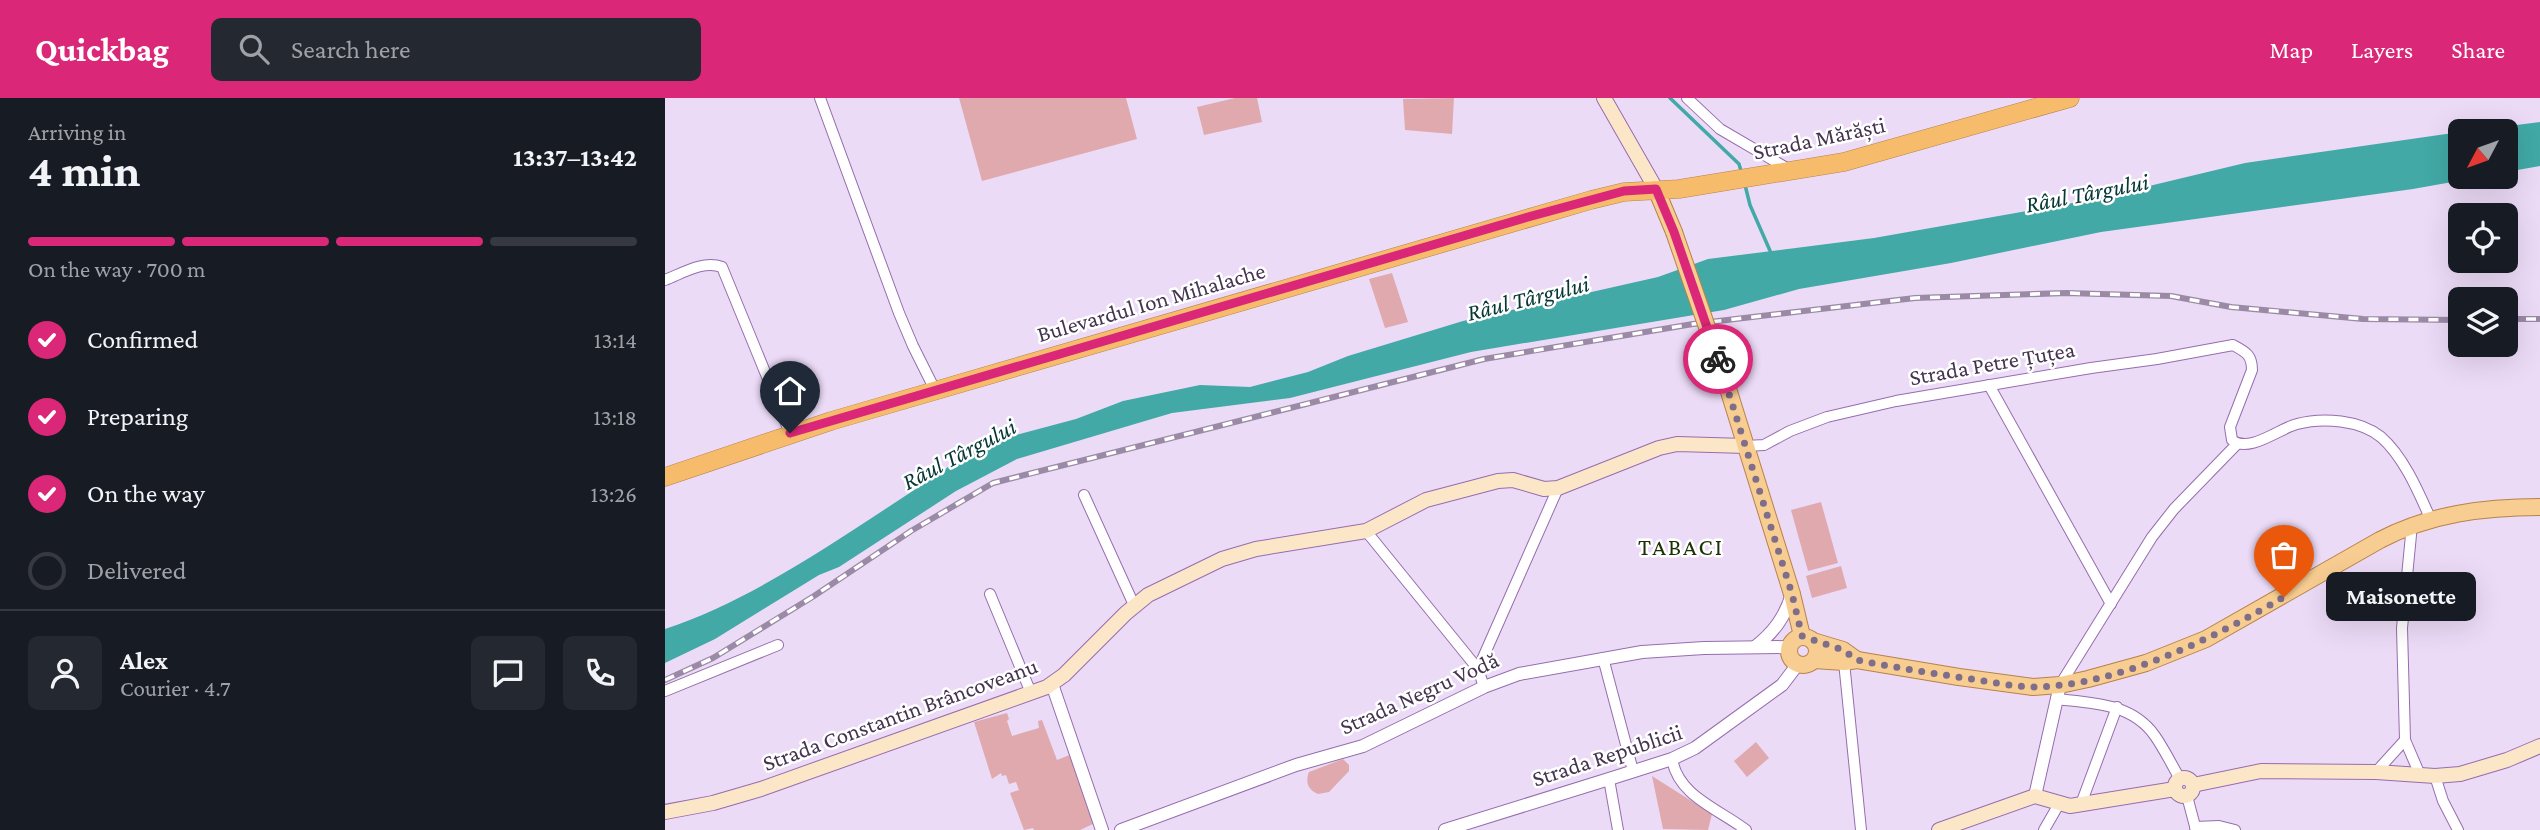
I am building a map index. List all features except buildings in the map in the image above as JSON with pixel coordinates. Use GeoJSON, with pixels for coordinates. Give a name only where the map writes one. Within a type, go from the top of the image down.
{"type":"FeatureCollection","features":[{"type":"Feature","properties":{"kind":"highway","name":"Strada Mărăști"},"geometry":{"type":"LineString","coordinates":[[1656,189],[1679,189],[1753,178],[1864,157],[2036,103],[2070,98]]}},
{"type":"Feature","properties":{"kind":"highway","name":"Bulevardul Ion Mihalache"},"geometry":{"type":"LineString","coordinates":[[665,477],[790,433],[1528,217],[1624,191],[1656,189]]}},
{"type":"Feature","properties":{"kind":"main road"},"geometry":{"type":"LineString","coordinates":[[1604,98],[1656,189],[1674,232],[1725,379],[1792,594],[1801,641],[1789,656],[1806,662],[1817,648],[1801,641]]}},
{"type":"Feature","properties":{"kind":"main road"},"geometry":{"type":"LineString","coordinates":[[1558,488],[1659,448],[1677,444],[1746,446]]}},
{"type":"Feature","properties":{"kind":"main road","name":"Strada Constantin Brâncoveanu"},"geometry":{"type":"LineString","coordinates":[[665,812],[713,803],[761,789],[1052,684],[1135,605],[1163,586],[1243,551],[1366,531],[1426,500],[1498,481],[1513,480],[1545,489],[1558,488]]}},
{"type":"Feature","properties":{"kind":"main road","name":"Strada Negru Vodă"},"geometry":{"type":"LineString","coordinates":[[1806,662],[1850,661],[2058,692],[2206,639],[2380,540],[2409,527],[2482,509],[2540,507]]}},
{"type":"Feature","properties":{"kind":"main road","name":"Strada Negru Vodă"},"geometry":{"type":"LineString","coordinates":[[1801,641],[1843,650],[1850,661]]}},
{"type":"Feature","properties":{"kind":"main road"},"geometry":{"type":"LineString","coordinates":[[1939,830],[2035,796],[2059,804],[2081,804],[2261,771],[2460,774],[2540,746]]}},
{"type":"Feature","properties":{"kind":"street"},"geometry":{"type":"LineString","coordinates":[[820,98],[899,313],[935,390]]}},
{"type":"Feature","properties":{"kind":"street"},"geometry":{"type":"LineString","coordinates":[[1687,98],[1720,129],[1792,171]]}},
{"type":"Feature","properties":{"kind":"street"},"geometry":{"type":"LineString","coordinates":[[666,276],[712,264],[722,267],[790,433]]}},
{"type":"Feature","properties":{"kind":"street","name":"Strada Petre Țuțea"},"geometry":{"type":"LineString","coordinates":[[1746,446],[1764,445],[1790,431],[1827,417],[1896,401],[2233,345],[2249,353],[2252,370],[2230,427],[2234,441]]}},
{"type":"Feature","properties":{"kind":"street"},"geometry":{"type":"LineString","coordinates":[[1989,386],[2111,604]]}},
{"type":"Feature","properties":{"kind":"street"},"geometry":{"type":"LineString","coordinates":[[2035,796],[2058,692],[2152,537],[2234,441],[2258,441],[2296,424],[2312,421],[2355,425],[2373,431],[2383,438],[2396,455],[2431,520]]}},
{"type":"Feature","properties":{"kind":"street"},"geometry":{"type":"LineString","coordinates":[[1478,669],[1558,488]]}},
{"type":"Feature","properties":{"kind":"street"},"geometry":{"type":"LineString","coordinates":[[1084,495],[1135,605]]}},
{"type":"Feature","properties":{"kind":"street"},"geometry":{"type":"LineString","coordinates":[[2409,527],[2411,535],[2402,628],[2405,740],[2458,830]]}},
{"type":"Feature","properties":{"kind":"street"},"geometry":{"type":"LineString","coordinates":[[1366,531],[1478,669],[1483,687]]}},
{"type":"Feature","properties":{"kind":"street"},"geometry":{"type":"LineString","coordinates":[[990,594],[1031,692]]}},
{"type":"Feature","properties":{"kind":"street"},"geometry":{"type":"LineString","coordinates":[[1755,647],[1779,626],[1792,594]]}},
{"type":"Feature","properties":{"kind":"street","name":"Strada Negru Vodă"},"geometry":{"type":"LineString","coordinates":[[1121,830],[1296,765],[1363,746],[1483,687],[1536,670],[1672,649],[1755,647],[1801,641]]}},
{"type":"Feature","properties":{"kind":"street"},"geometry":{"type":"LineString","coordinates":[[665,691],[778,645]]}},
{"type":"Feature","properties":{"kind":"street"},"geometry":{"type":"LineString","coordinates":[[1603,658],[1633,771]]}},
{"type":"Feature","properties":{"kind":"street"},"geometry":{"type":"LineString","coordinates":[[1850,661],[1861,830]]}},
{"type":"Feature","properties":{"kind":"street","name":"Strada Republicii"},"geometry":{"type":"LineString","coordinates":[[1445,830],[1672,758],[1713,738],[1806,662]]}},
{"type":"Feature","properties":{"kind":"street"},"geometry":{"type":"LineString","coordinates":[[1052,684],[1102,830]]}},
{"type":"Feature","properties":{"kind":"street"},"geometry":{"type":"LineString","coordinates":[[2058,692],[2117,707],[2141,721],[2155,735],[2184,787],[2196,828],[2219,826],[2235,830]]}},
{"type":"Feature","properties":{"kind":"street"},"geometry":{"type":"LineString","coordinates":[[2081,804],[2117,707]]}},
{"type":"Feature","properties":{"kind":"street"},"geometry":{"type":"LineString","coordinates":[[2376,772],[2405,740]]}},
{"type":"Feature","properties":{"kind":"street"},"geometry":{"type":"LineString","coordinates":[[1672,758],[1676,774],[1686,788],[1746,830]]}},
{"type":"Feature","properties":{"kind":"street"},"geometry":{"type":"LineString","coordinates":[[1609,779],[1618,830]]}},
{"type":"Feature","properties":{"kind":"street"},"geometry":{"type":"LineString","coordinates":[[2044,830],[2059,804]]}},
{"type":"Feature","properties":{"kind":"shaded area"},"geometry":{"type":"Polygon","coordinates":[[[959,98],[1126,98],[1137,139],[982,181],[959,98]]]}},
{"type":"Feature","properties":{"kind":"shaded area"},"geometry":{"type":"Polygon","coordinates":[[[1235,98],[1257,98],[1262,122],[1204,135],[1197,107],[1235,98]]]}},
{"type":"Feature","properties":{"kind":"shaded area"},"geometry":{"type":"Polygon","coordinates":[[[1454,98],[1452,134],[1405,130],[1403,99],[1454,98]]]}},
{"type":"Feature","properties":{"kind":"shaded area"},"geometry":{"type":"Polygon","coordinates":[[[2540,122],[2540,166],[2518,170],[2518,125],[2540,122]]]}},
{"type":"Feature","properties":{"kind":"shaded area"},"geometry":{"type":"Polygon","coordinates":[[[2448,134],[2448,183],[2101,232],[1951,263],[1799,289],[1724,310],[1471,352],[1290,398],[1172,413],[1017,459],[956,491],[839,567],[819,575],[715,639],[665,663],[665,629],[701,616],[771,580],[941,473],[959,457],[1008,437],[1076,419],[1123,401],[1200,385],[1250,387],[1308,372],[1348,356],[1463,321],[1658,277],[1708,259],[1874,238],[2095,199],[2245,163],[2448,134]]]}},
{"type":"Feature","properties":{"kind":"shaded area"},"geometry":{"type":"Polygon","coordinates":[[[1392,273],[1408,322],[1385,328],[1369,279],[1392,273]]]}},
{"type":"Feature","properties":{"kind":"shaded area"},"geometry":{"type":"Polygon","coordinates":[[[1821,502],[1838,563],[1808,571],[1791,510],[1821,502]]]}},
{"type":"Feature","properties":{"kind":"shaded area"},"geometry":{"type":"Polygon","coordinates":[[[1841,566],[1847,588],[1812,598],[1806,576],[1841,566]]]}},
{"type":"Feature","properties":{"kind":"shaded area"},"geometry":{"type":"Polygon","coordinates":[[[1007,713],[1012,736],[1039,728],[1038,721],[1042,720],[1057,760],[1072,754],[1095,823],[1080,830],[1024,830],[1010,793],[1019,790],[1016,782],[1009,784],[1006,775],[1002,776],[1001,773],[992,779],[974,722],[1007,713]]]}},
{"type":"Feature","properties":{"kind":"shaded area"},"geometry":{"type":"Polygon","coordinates":[[[1756,742],[1769,758],[1747,777],[1734,761],[1756,742]]]}},
{"type":"Feature","properties":{"kind":"shaded area"},"geometry":{"type":"Polygon","coordinates":[[[1343,759],[1349,765],[1349,771],[1329,792],[1318,794],[1310,788],[1307,782],[1309,772],[1343,759]]]}},
{"type":"Feature","properties":{"kind":"shaded area"},"geometry":{"type":"Polygon","coordinates":[[[1652,776],[1712,814],[1708,830],[1663,829],[1652,776]]]}},
{"type":"Feature","properties":{"kind":"waterway"},"geometry":{"type":"LineString","coordinates":[[1670,98],[1739,164],[1742,174]]}},
{"type":"Feature","properties":{"kind":"waterway"},"geometry":{"type":"LineString","coordinates":[[1745,185],[1750,205],[1771,253]]}},
{"type":"Feature","properties":{"kind":"railway"},"geometry":{"type":"LineString","coordinates":[[665,680],[713,658],[814,596],[911,531],[993,483],[1484,359],[1693,324],[1915,298],[2066,293],[2171,296],[2231,307],[2363,319],[2448,320]]}},
{"type":"Feature","properties":{"kind":"railway"},"geometry":{"type":"LineString","coordinates":[[2518,319],[2540,319]]}},
{"type":"Feature","properties":{"kind":"way so far"},"geometry":{"type":"LineString","coordinates":[[1718,359],[1792,594],[1802,636],[1843,650],[1857,660],[2033,687],[2060,685],[2116,672],[2180,651],[2284,597]]}},
{"type":"Feature","properties":{"kind":"place","name":"Maisonette"},"geometry":{"type":"Point","coordinates":[2284,597]}},
{"type":"Feature","properties":{"kind":"district","name":"TABACI"},"geometry":{"type":"Point","coordinates":[1681,547]}},
{"type":"Feature","properties":{"kind":"route"},"geometry":{"type":"LineString","coordinates":[[790,433],[1624,191],[1656,189],[1674,232],[1718,359]]}},
{"type":"Feature","properties":{"kind":"water label","name":"Râul Târgului"},"geometry":{"type":"Point","coordinates":[2087,193]}},
{"type":"Feature","properties":{"kind":"water label","name":"Râul Târgului"},"geometry":{"type":"Point","coordinates":[1528,298]}},
{"type":"Feature","properties":{"kind":"water label","name":"Râul Târgului"},"geometry":{"type":"Point","coordinates":[959,454]}}]}
